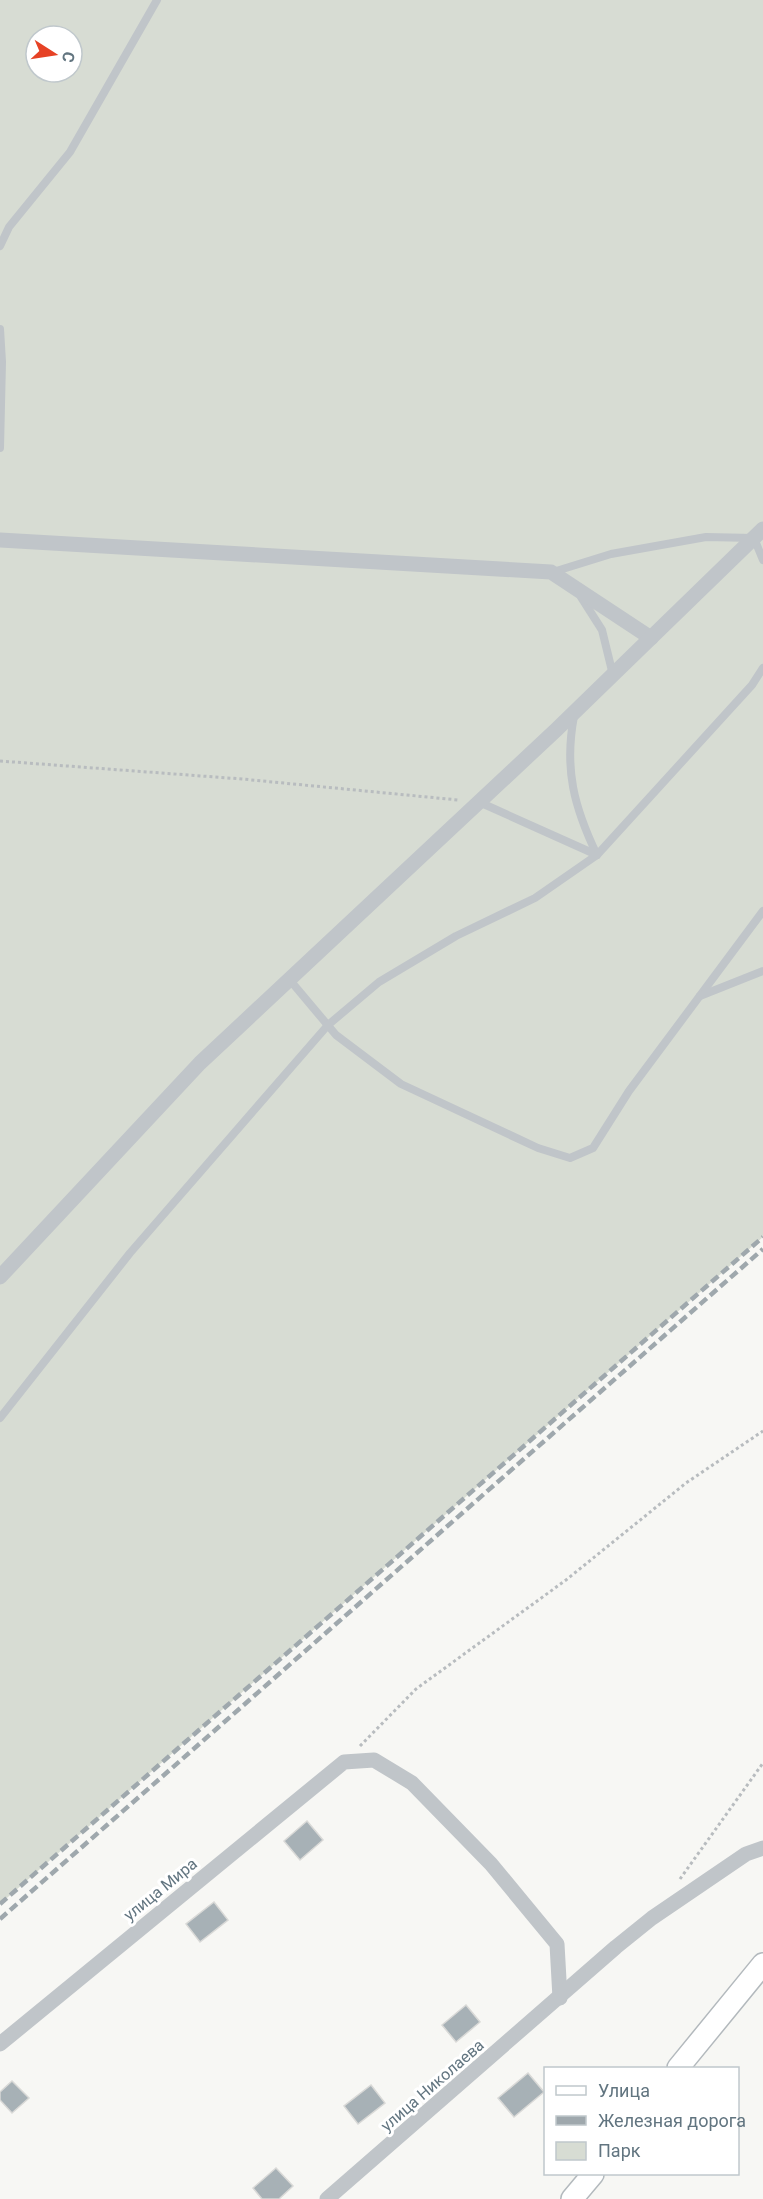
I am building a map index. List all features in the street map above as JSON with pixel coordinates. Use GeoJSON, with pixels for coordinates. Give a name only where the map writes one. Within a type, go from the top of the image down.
{"type":"FeatureCollection","features":[{"type":"Feature","properties":{"kind":"street"},"geometry":{"type":"LineString","coordinates":[[0,1277],[200,1063],[574,712],[758,534]]}},
{"type":"Feature","properties":{"kind":"street"},"geometry":{"type":"LineString","coordinates":[[0,540],[551,572],[651,638]]}},
{"type":"Feature","properties":{"kind":"street"},"geometry":{"type":"LineString","coordinates":[[344,1762],[374,1760],[412,1783],[491,1864],[557,1944],[560,1998]]}},
{"type":"Feature","properties":{"kind":"street","name":"улица Мира"},"geometry":{"type":"LineString","coordinates":[[0,2044],[344,1762]]}},
{"type":"Feature","properties":{"kind":"street","name":"улица Николаева"},"geometry":{"type":"LineString","coordinates":[[327,2199],[652,1918],[746,1854],[763,1848]]}},
{"type":"Feature","properties":{"kind":"street"},"geometry":{"type":"LineString","coordinates":[[679,2067],[763,1964]]}},
{"type":"Feature","properties":{"kind":"street"},"geometry":{"type":"LineString","coordinates":[[572,2199],[591,2175]]}},
{"type":"Feature","properties":{"kind":"lane"},"geometry":{"type":"LineString","coordinates":[[0,246],[9,227],[70,152],[157,0]]}},
{"type":"Feature","properties":{"kind":"lane"},"geometry":{"type":"LineString","coordinates":[[0,329],[2,362],[0,448]]}},
{"type":"Feature","properties":{"kind":"lane"},"geometry":{"type":"LineString","coordinates":[[551,572],[611,554],[706,537],[758,534],[763,560]]}},
{"type":"Feature","properties":{"kind":"lane"},"geometry":{"type":"LineString","coordinates":[[575,588],[602,630],[613,675]]}},
{"type":"Feature","properties":{"kind":"lane"},"geometry":{"type":"LineString","coordinates":[[0,1418],[130,1253],[328,1025],[379,982],[456,936],[535,898],[597,855],[752,685],[763,668]]}},
{"type":"Feature","properties":{"kind":"lane"},"geometry":{"type":"LineString","coordinates":[[574,712],[569,742],[572,781],[578,816],[597,855]]}},
{"type":"Feature","properties":{"kind":"lane"},"geometry":{"type":"LineString","coordinates":[[478,802],[597,855]]}},
{"type":"Feature","properties":{"kind":"lane"},"geometry":{"type":"LineString","coordinates":[[289,979],[336,1035],[401,1084],[538,1148],[570,1158],[593,1148],[629,1091],[763,911]]}},
{"type":"Feature","properties":{"kind":"lane"},"geometry":{"type":"LineString","coordinates":[[699,997],[763,971]]}},
{"type":"Feature","properties":{"kind":"path"},"geometry":{"type":"LineString","coordinates":[[0,761],[242,779],[478,802]]}},
{"type":"Feature","properties":{"kind":"path"},"geometry":{"type":"LineString","coordinates":[[344,1762],[416,1689],[566,1580],[686,1484],[763,1431]]}},
{"type":"Feature","properties":{"kind":"path"},"geometry":{"type":"LineString","coordinates":[[680,1879],[763,1763]]}},
{"type":"Feature","properties":{"kind":"green space"},"geometry":{"type":"Polygon","coordinates":[[[0,0],[763,0],[763,1237],[0,1904],[0,0]]]}},
{"type":"Feature","properties":{"kind":"building"},"geometry":{"type":"Polygon","coordinates":[[[307,1821],[323,1840],[300,1860],[284,1841],[307,1821]]]}},
{"type":"Feature","properties":{"kind":"building"},"geometry":{"type":"Polygon","coordinates":[[[214,1902],[228,1920],[200,1942],[186,1924],[214,1902]]]}},
{"type":"Feature","properties":{"kind":"building"},"geometry":{"type":"Polygon","coordinates":[[[466,2005],[480,2022],[456,2042],[442,2025],[466,2005]]]}},
{"type":"Feature","properties":{"kind":"building"},"geometry":{"type":"Polygon","coordinates":[[[528,2073],[544,2092],[514,2117],[498,2098],[528,2073]]]}},
{"type":"Feature","properties":{"kind":"building"},"geometry":{"type":"Polygon","coordinates":[[[12,2081],[29,2098],[12,2113],[0,2100],[0,2092],[12,2081]]]}},
{"type":"Feature","properties":{"kind":"building"},"geometry":{"type":"Polygon","coordinates":[[[371,2085],[385,2103],[358,2124],[344,2106],[371,2085]]]}},
{"type":"Feature","properties":{"kind":"building"},"geometry":{"type":"Polygon","coordinates":[[[276,2168],[293,2186],[279,2199],[262,2199],[253,2188],[276,2168]]]}},
{"type":"Feature","properties":{"kind":"railway"},"geometry":{"type":"LineString","coordinates":[[0,1904],[763,1237]]}},
{"type":"Feature","properties":{"kind":"railway"},"geometry":{"type":"LineString","coordinates":[[0,1919],[763,1249]]}}]}
